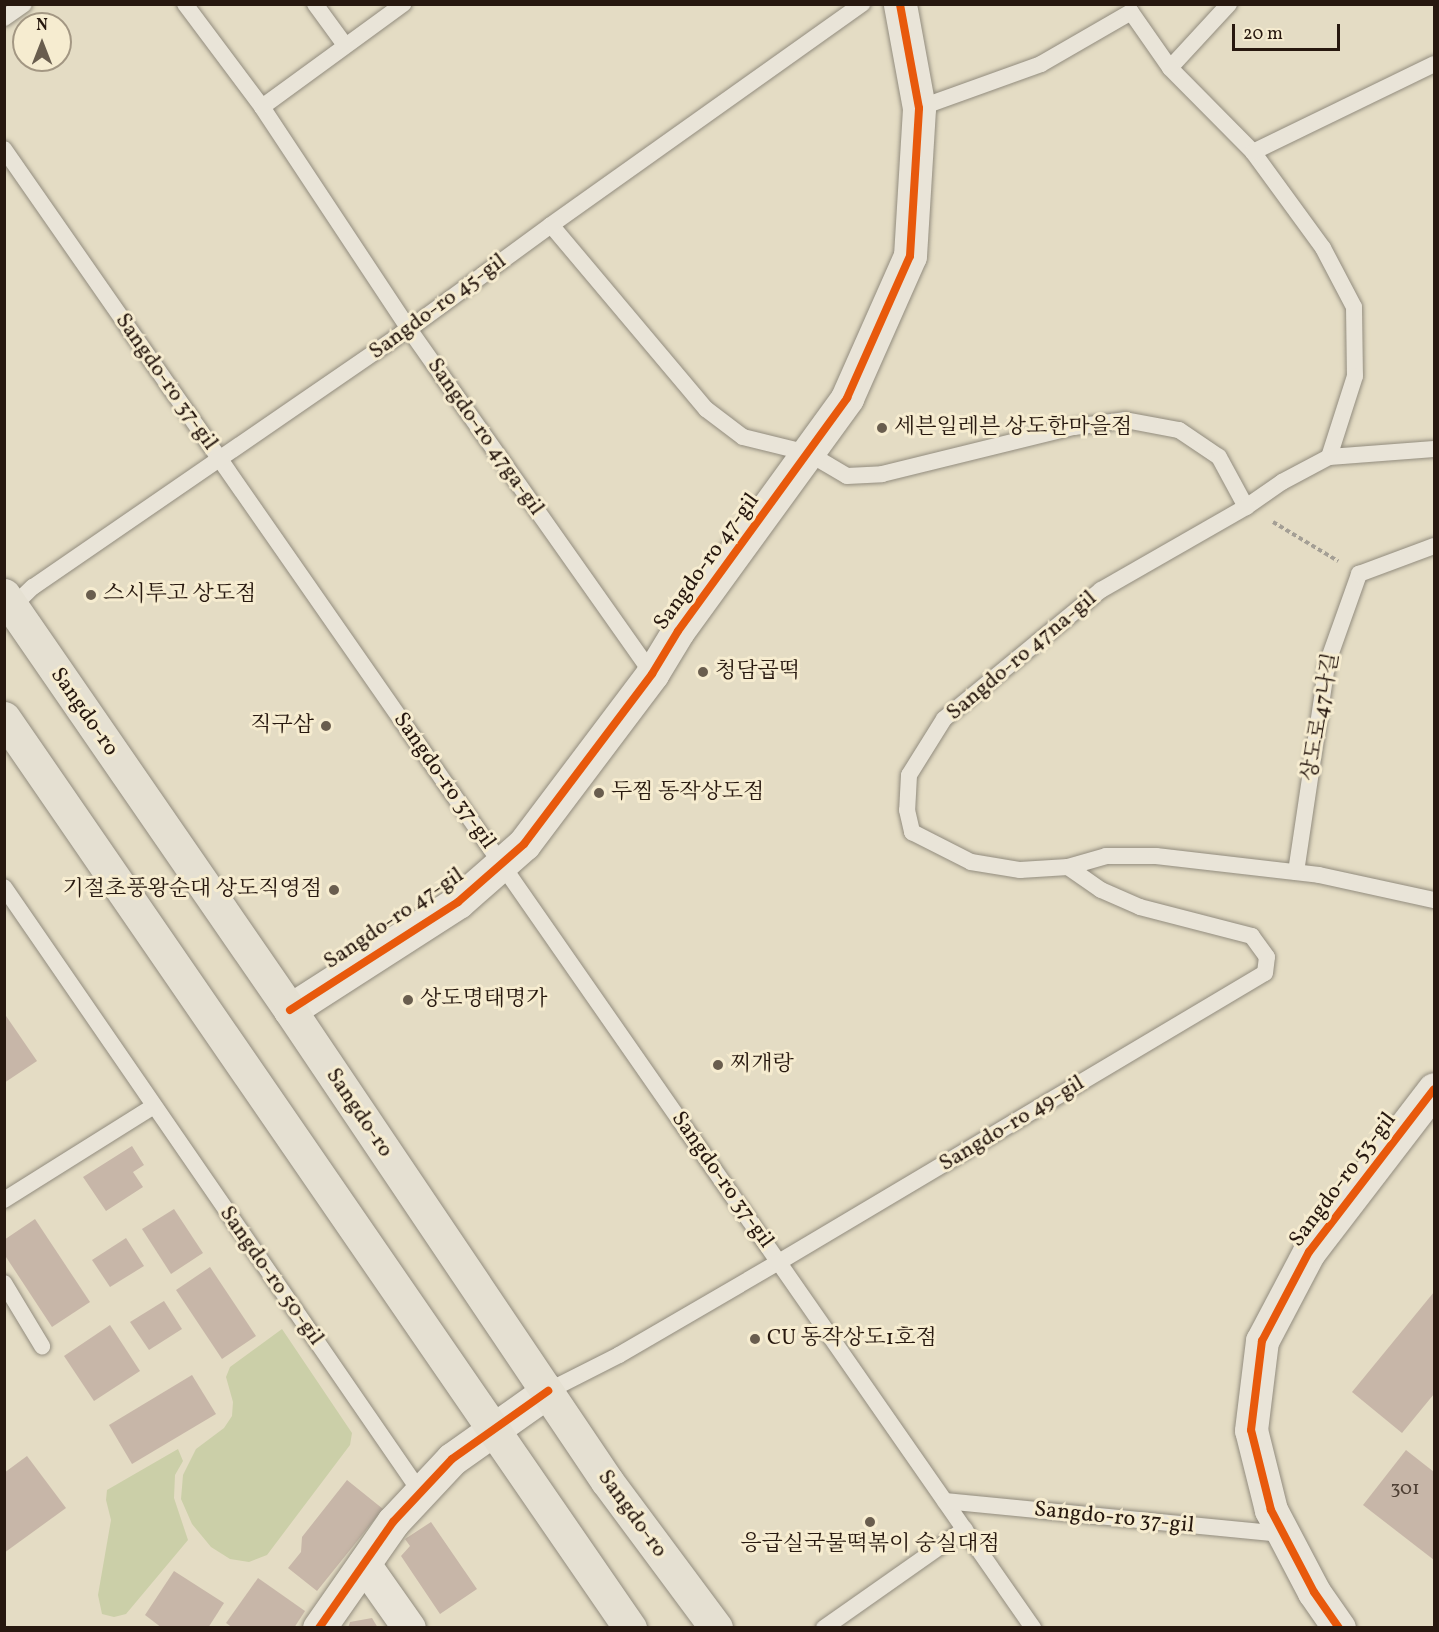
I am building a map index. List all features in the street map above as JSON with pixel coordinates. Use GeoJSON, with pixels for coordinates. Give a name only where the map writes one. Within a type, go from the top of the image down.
{"type":"FeatureCollection","features":[{"type":"Feature","properties":{"kind":"main road","name":"Sangdo-ro"},"geometry":{"type":"LineString","coordinates":[[8,601],[290,1010],[607,1481],[716,1628]]}},
{"type":"Feature","properties":{"kind":"main road"},"geometry":{"type":"LineString","coordinates":[[4,718],[630,1628]]}},
{"type":"Feature","properties":{"kind":"street","name":"Sangdo-ro 47-gil"},"geometry":{"type":"LineString","coordinates":[[290,1010],[458,902],[524,844],[652,674],[678,631],[848,398],[910,256],[919,108],[900,4]]}},
{"type":"Feature","properties":{"kind":"street","name":"Sangdo-ro 53-gil"},"geometry":{"type":"LineString","coordinates":[[1339,1628],[1314,1592],[1271,1510],[1251,1430],[1262,1341],[1309,1252],[1434,1089]]}},
{"type":"Feature","properties":{"kind":"street"},"geometry":{"type":"LineString","coordinates":[[319,1628],[393,1522],[452,1459],[548,1391]]}},
{"type":"Feature","properties":{"kind":"street"},"geometry":{"type":"LineString","coordinates":[[364,1564],[409,1628]]}},
{"type":"Feature","properties":{"kind":"lane"},"geometry":{"type":"LineString","coordinates":[[4,18],[24,4]]}},
{"type":"Feature","properties":{"kind":"lane","name":"Sangdo-ro 47ga-gil"},"geometry":{"type":"LineString","coordinates":[[185,4],[262,107],[409,329],[652,674]]}},
{"type":"Feature","properties":{"kind":"lane"},"geometry":{"type":"LineString","coordinates":[[315,4],[345,45]]}},
{"type":"Feature","properties":{"kind":"lane"},"geometry":{"type":"LineString","coordinates":[[262,107],[403,4]]}},
{"type":"Feature","properties":{"kind":"lane","name":"Sangdo-ro 45-gil"},"geometry":{"type":"LineString","coordinates":[[8,601],[33,587],[409,329],[550,225],[862,4]]}},
{"type":"Feature","properties":{"kind":"lane"},"geometry":{"type":"LineString","coordinates":[[1170,68],[1229,4]]}},
{"type":"Feature","properties":{"kind":"lane"},"geometry":{"type":"LineString","coordinates":[[919,108],[1041,64],[1131,12],[1170,68],[1253,152],[1323,248],[1354,307],[1355,376],[1329,457]]}},
{"type":"Feature","properties":{"kind":"lane"},"geometry":{"type":"LineString","coordinates":[[1253,152],[1434,64]]}},
{"type":"Feature","properties":{"kind":"lane","name":"Sangdo-ro 37-gil"},"geometry":{"type":"LineString","coordinates":[[4,149],[1033,1628]]}},
{"type":"Feature","properties":{"kind":"lane"},"geometry":{"type":"LineString","coordinates":[[550,225],[706,409],[743,436],[808,453],[847,476],[882,474],[1074,427],[1125,420],[1179,430],[1219,457],[1246,507],[1281,482],[1329,457],[1434,449]]}},
{"type":"Feature","properties":{"kind":"lane","name":"Sangdo-ro 47na-gil"},"geometry":{"type":"LineString","coordinates":[[1246,507],[1101,590],[944,719],[909,775],[907,810],[912,832],[971,862],[1020,870],[1068,867],[1106,856],[1156,856],[1296,872],[1434,900]]}},
{"type":"Feature","properties":{"kind":"lane"},"geometry":{"type":"LineString","coordinates":[[1359,574],[1434,546]]}},
{"type":"Feature","properties":{"kind":"lane","name":"상도로47나길"},"geometry":{"type":"LineString","coordinates":[[1296,872],[1327,664],[1359,574]]}},
{"type":"Feature","properties":{"kind":"lane","name":"Sangdo-ro 49-gil"},"geometry":{"type":"LineString","coordinates":[[548,1391],[619,1355],[779,1262],[1265,973],[1267,957],[1252,936],[1140,907],[1101,890],[1068,867]]}},
{"type":"Feature","properties":{"kind":"lane","name":"Sangdo-ro 50-gil"},"geometry":{"type":"LineString","coordinates":[[4,887],[421,1493]]}},
{"type":"Feature","properties":{"kind":"lane"},"geometry":{"type":"LineString","coordinates":[[4,1200],[154,1106]]}},
{"type":"Feature","properties":{"kind":"lane"},"geometry":{"type":"LineString","coordinates":[[4,1282],[42,1346]]}},
{"type":"Feature","properties":{"kind":"lane","name":"Sangdo-ro 37-gil"},"geometry":{"type":"LineString","coordinates":[[945,1501],[1284,1534]]}},
{"type":"Feature","properties":{"kind":"lane"},"geometry":{"type":"LineString","coordinates":[[824,1628],[965,1529]]}},
{"type":"Feature","properties":{"kind":"path"},"geometry":{"type":"LineString","coordinates":[[1246,507],[1303,538],[1359,574]]}},
{"type":"Feature","properties":{"kind":"green space"},"geometry":{"type":"Polygon","coordinates":[[[282,1329],[352,1433],[350,1445],[267,1555],[249,1562],[230,1559],[211,1547],[192,1524],[181,1499],[183,1475],[196,1449],[224,1428],[232,1416],[233,1402],[226,1377],[230,1367],[282,1329]]]}},
{"type":"Feature","properties":{"kind":"green space"},"geometry":{"type":"Polygon","coordinates":[[[178,1449],[183,1461],[175,1475],[174,1498],[188,1540],[126,1614],[114,1617],[102,1614],[98,1595],[111,1520],[106,1500],[107,1490],[178,1449]]]}},
{"type":"Feature","properties":{"kind":"building"},"geometry":{"type":"Polygon","coordinates":[[[4,1013],[37,1061],[4,1083],[4,1013]]]}},
{"type":"Feature","properties":{"kind":"building"},"geometry":{"type":"Polygon","coordinates":[[[132,1146],[144,1165],[133,1172],[143,1187],[106,1211],[83,1177],[132,1146]]]}},
{"type":"Feature","properties":{"kind":"building"},"geometry":{"type":"Polygon","coordinates":[[[174,1209],[203,1253],[171,1274],[142,1229],[174,1209]]]}},
{"type":"Feature","properties":{"kind":"building"},"geometry":{"type":"Polygon","coordinates":[[[35,1219],[90,1302],[52,1327],[4,1254],[4,1240],[35,1219]]]}},
{"type":"Feature","properties":{"kind":"building"},"geometry":{"type":"Polygon","coordinates":[[[126,1238],[144,1266],[110,1287],[92,1260],[126,1238]]]}},
{"type":"Feature","properties":{"kind":"building"},"geometry":{"type":"Polygon","coordinates":[[[210,1267],[256,1336],[222,1359],[176,1290],[210,1267]]]}},
{"type":"Feature","properties":{"kind":"building"},"geometry":{"type":"Polygon","coordinates":[[[1434,1292],[1434,1394],[1402,1433],[1352,1392],[1434,1292]]]}},
{"type":"Feature","properties":{"kind":"building"},"geometry":{"type":"Polygon","coordinates":[[[164,1301],[182,1329],[149,1350],[130,1322],[164,1301]]]}},
{"type":"Feature","properties":{"kind":"building"},"geometry":{"type":"Polygon","coordinates":[[[110,1325],[140,1371],[94,1401],[64,1356],[110,1325]]]}},
{"type":"Feature","properties":{"kind":"building"},"geometry":{"type":"Polygon","coordinates":[[[192,1375],[216,1414],[132,1464],[109,1425],[192,1375]]]}},
{"type":"Feature","properties":{"kind":"building"},"geometry":{"type":"Polygon","coordinates":[[[1406,1450],[1434,1472],[1434,1560],[1363,1505],[1406,1450]]]}},
{"type":"Feature","properties":{"kind":"building"},"geometry":{"type":"Polygon","coordinates":[[[27,1456],[66,1508],[4,1553],[4,1473],[27,1456]]]}},
{"type":"Feature","properties":{"kind":"building"},"geometry":{"type":"Polygon","coordinates":[[[347,1480],[383,1509],[317,1591],[288,1568],[301,1552],[302,1537],[347,1480]]]}},
{"type":"Feature","properties":{"kind":"building"},"geometry":{"type":"Polygon","coordinates":[[[431,1522],[477,1589],[440,1614],[401,1556],[410,1546],[405,1539],[431,1522]]]}},
{"type":"Feature","properties":{"kind":"building"},"geometry":{"type":"Polygon","coordinates":[[[174,1571],[224,1603],[208,1628],[162,1628],[145,1615],[174,1571]]]}},
{"type":"Feature","properties":{"kind":"building"},"geometry":{"type":"Polygon","coordinates":[[[258,1578],[305,1611],[294,1628],[233,1628],[226,1623],[258,1578]]]}},
{"type":"Feature","properties":{"kind":"building"},"geometry":{"type":"Polygon","coordinates":[[[372,1618],[378,1628],[348,1628],[350,1622],[372,1618]]]}},
{"type":"Feature","properties":{"kind":"cycle path"},"geometry":{"type":"LineString","coordinates":[[290,1010],[458,902],[524,844],[652,674],[678,631],[847,398],[910,256],[919,108],[900,4]]}},
{"type":"Feature","properties":{"kind":"cycle path"},"geometry":{"type":"LineString","coordinates":[[1339,1628],[1314,1592],[1271,1510],[1251,1430],[1262,1341],[1309,1252],[1434,1089]]}},
{"type":"Feature","properties":{"kind":"cycle path"},"geometry":{"type":"LineString","coordinates":[[319,1628],[393,1522],[452,1459],[548,1391]]}},
{"type":"Feature","properties":{"kind":"place","name":"세븐일레븐 상도한마을점"},"geometry":{"type":"Point","coordinates":[882,428]}},
{"type":"Feature","properties":{"kind":"place","name":"스시투고 상도점"},"geometry":{"type":"Point","coordinates":[91,595]}},
{"type":"Feature","properties":{"kind":"place","name":"청담곱떡"},"geometry":{"type":"Point","coordinates":[703,672]}},
{"type":"Feature","properties":{"kind":"place","name":"직구삼"},"geometry":{"type":"Point","coordinates":[326,726]}},
{"type":"Feature","properties":{"kind":"place","name":"두찜 동작상도점"},"geometry":{"type":"Point","coordinates":[599,793]}},
{"type":"Feature","properties":{"kind":"place","name":"기절초풍왕순대 상도직영점"},"geometry":{"type":"Point","coordinates":[334,890]}},
{"type":"Feature","properties":{"kind":"place","name":"상도명태명가"},"geometry":{"type":"Point","coordinates":[408,1000]}},
{"type":"Feature","properties":{"kind":"place","name":"찌개랑"},"geometry":{"type":"Point","coordinates":[718,1065]}},
{"type":"Feature","properties":{"kind":"place","name":"CU 동작상도1호점"},"geometry":{"type":"Point","coordinates":[755,1339]}},
{"type":"Feature","properties":{"kind":"place","name":"응급실국물떡볶이 숭실대점"},"geometry":{"type":"Point","coordinates":[870,1522]}}]}
